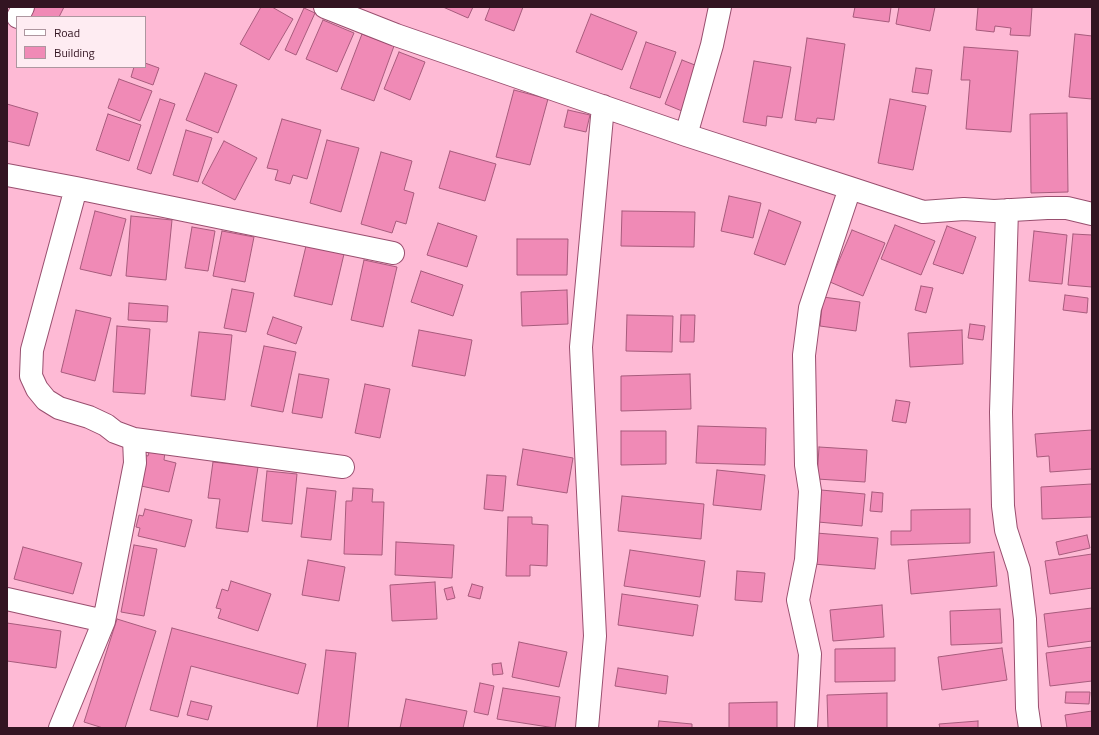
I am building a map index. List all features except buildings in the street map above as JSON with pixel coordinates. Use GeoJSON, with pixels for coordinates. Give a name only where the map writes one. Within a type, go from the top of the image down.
{"type":"FeatureCollection","features":[{"type":"Feature","properties":{"kind":"street"},"geometry":{"type":"LineString","coordinates":[[18,16],[23,7]]}},
{"type":"Feature","properties":{"kind":"street"},"geometry":{"type":"LineString","coordinates":[[325,7],[396,35],[686,135],[923,212],[964,209],[994,211],[1067,208],[1092,214]]}},
{"type":"Feature","properties":{"kind":"street"},"geometry":{"type":"LineString","coordinates":[[686,135],[712,45],[720,7]]}},
{"type":"Feature","properties":{"kind":"street"},"geometry":{"type":"LineString","coordinates":[[587,728],[595,636],[581,347],[603,106]]}},
{"type":"Feature","properties":{"kind":"street"},"geometry":{"type":"LineString","coordinates":[[7,175],[393,253]]}},
{"type":"Feature","properties":{"kind":"street"},"geometry":{"type":"LineString","coordinates":[[76,188],[32,350],[31,376],[37,390],[46,400],[59,408],[89,417],[106,425],[115,432],[134,439],[343,467]]}},
{"type":"Feature","properties":{"kind":"street"},"geometry":{"type":"LineString","coordinates":[[806,728],[810,654],[798,600],[806,560],[810,491],[806,465],[804,356],[810,308],[850,188]]}},
{"type":"Feature","properties":{"kind":"street"},"geometry":{"type":"LineString","coordinates":[[1007,210],[1001,412],[1003,506],[1006,530],[1019,570],[1025,619],[1027,708],[1030,728]]}},
{"type":"Feature","properties":{"kind":"street"},"geometry":{"type":"LineString","coordinates":[[60,728],[104,621],[135,463],[134,439]]}},
{"type":"Feature","properties":{"kind":"street"},"geometry":{"type":"LineString","coordinates":[[7,599],[104,621]]}}]}
